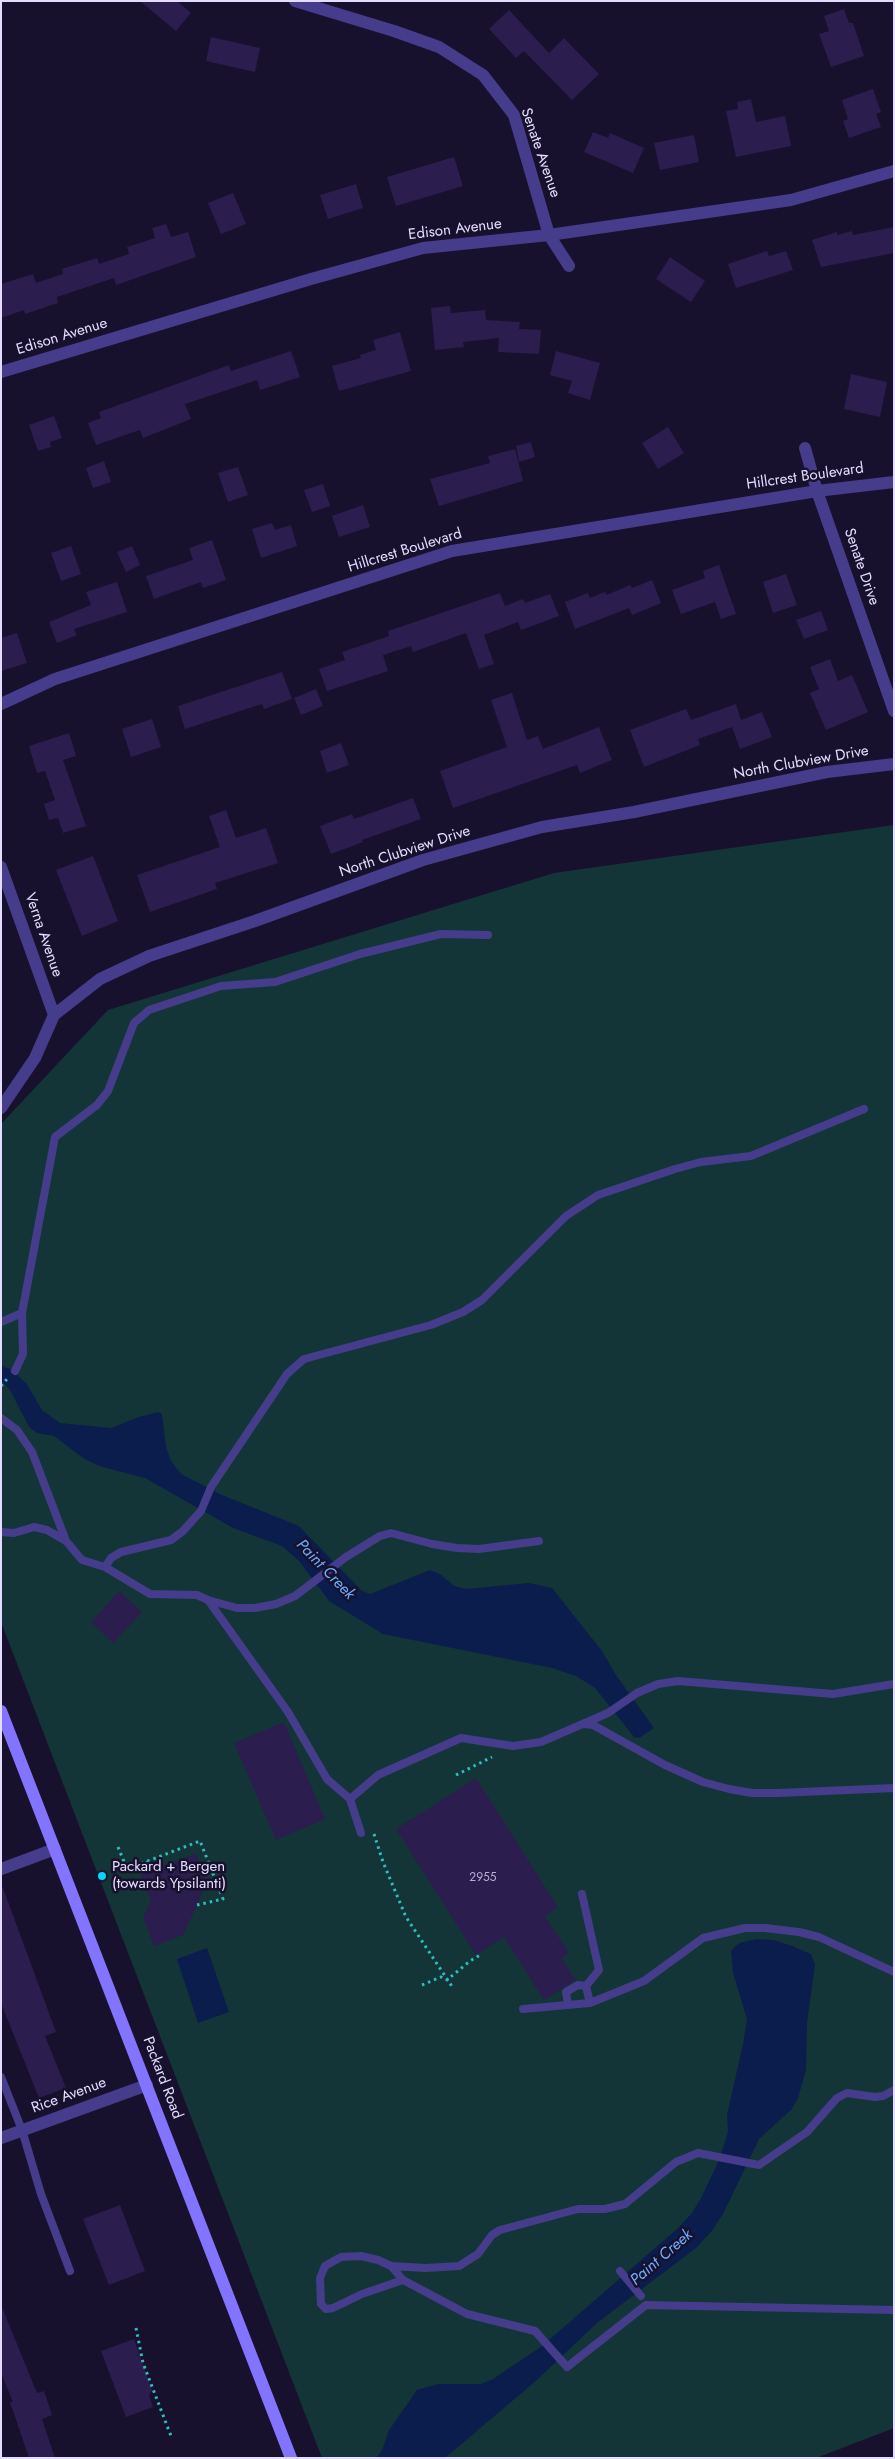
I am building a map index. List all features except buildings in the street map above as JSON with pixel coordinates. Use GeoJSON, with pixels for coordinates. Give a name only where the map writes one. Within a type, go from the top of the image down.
{"type":"FeatureCollection","features":[{"type":"Feature","properties":{"kind":"main road","name":"Packard Road"},"geometry":{"type":"LineString","coordinates":[[1,1711],[291,2458]]}},
{"type":"Feature","properties":{"kind":"street","name":"Senate Avenue"},"geometry":{"type":"LineString","coordinates":[[295,1],[394,30],[439,47],[483,75],[514,115],[549,235],[569,266]]}},
{"type":"Feature","properties":{"kind":"street","name":"Edison Avenue"},"geometry":{"type":"LineString","coordinates":[[1,372],[311,278],[423,248],[549,235],[791,200],[894,172]]}},
{"type":"Feature","properties":{"kind":"street"},"geometry":{"type":"LineString","coordinates":[[805,448],[817,490]]}},
{"type":"Feature","properties":{"kind":"street","name":"Hillcrest Boulevard"},"geometry":{"type":"LineString","coordinates":[[1,704],[55,679],[452,551],[817,490],[894,482]]}},
{"type":"Feature","properties":{"kind":"street","name":"Senate Drive"},"geometry":{"type":"LineString","coordinates":[[817,490],[894,711]]}},
{"type":"Feature","properties":{"kind":"street","name":"North Clubview Drive"},"geometry":{"type":"LineString","coordinates":[[1,1108],[35,1058],[54,1015],[100,979],[149,956],[423,860],[542,827],[634,812],[827,772],[894,764]]}},
{"type":"Feature","properties":{"kind":"street","name":"Verna Avenue"},"geometry":{"type":"LineString","coordinates":[[1,867],[54,1015]]}},
{"type":"Feature","properties":{"kind":"street"},"geometry":{"type":"LineString","coordinates":[[1,1869],[55,1849]]}},
{"type":"Feature","properties":{"kind":"street","name":"Rice Avenue"},"geometry":{"type":"LineString","coordinates":[[1,2138],[147,2085]]}},
{"type":"Feature","properties":{"kind":"lane"},"geometry":{"type":"LineString","coordinates":[[15,1370],[22,1354],[22,1313],[55,1137],[97,1105],[108,1090],[134,1023],[149,1010],[221,986],[275,982],[360,954],[441,934],[488,935]]}},
{"type":"Feature","properties":{"kind":"lane"},"geometry":{"type":"LineString","coordinates":[[105,1567],[111,1558],[121,1552],[171,1540],[184,1531],[201,1511],[211,1487],[287,1374],[304,1360],[431,1326],[463,1312],[482,1300],[566,1216],[598,1195],[674,1169],[763,1152],[864,1109]]}},
{"type":"Feature","properties":{"kind":"lane"},"geometry":{"type":"LineString","coordinates":[[1,1322],[22,1313]]}},
{"type":"Feature","properties":{"kind":"lane"},"geometry":{"type":"LineString","coordinates":[[1,1418],[16,1430],[32,1452],[66,1541],[82,1560],[105,1567],[150,1594],[197,1595],[237,1608],[255,1608],[276,1604],[296,1596],[380,1536],[391,1533],[432,1544],[472,1549],[539,1540]]}},
{"type":"Feature","properties":{"kind":"lane"},"geometry":{"type":"LineString","coordinates":[[1,1532],[14,1533],[34,1527],[47,1530],[66,1541]]}},
{"type":"Feature","properties":{"kind":"lane"},"geometry":{"type":"LineString","coordinates":[[208,1600],[288,1712],[327,1779],[350,1799],[362,1833]]}},
{"type":"Feature","properties":{"kind":"lane"},"geometry":{"type":"LineString","coordinates":[[350,1799],[378,1775],[461,1738],[513,1746],[541,1742],[608,1713],[637,1693],[658,1684],[678,1681],[833,1694],[894,1684]]}},
{"type":"Feature","properties":{"kind":"lane"},"geometry":{"type":"LineString","coordinates":[[582,1724],[593,1725],[665,1765],[696,1779],[729,1789],[752,1793],[778,1793],[894,1788]]}},
{"type":"Feature","properties":{"kind":"lane"},"geometry":{"type":"LineString","coordinates":[[582,1894],[599,1970],[586,1986]]}},
{"type":"Feature","properties":{"kind":"lane"},"geometry":{"type":"LineString","coordinates":[[523,2008],[590,2002],[644,1981],[703,1938],[745,1928],[799,1932],[819,1937],[894,1972]]}},
{"type":"Feature","properties":{"kind":"lane"},"geometry":{"type":"LineString","coordinates":[[568,2005],[566,1992],[578,1985],[586,1986]]}},
{"type":"Feature","properties":{"kind":"lane"},"geometry":{"type":"LineString","coordinates":[[586,1986],[590,2002]]}},
{"type":"Feature","properties":{"kind":"lane"},"geometry":{"type":"LineString","coordinates":[[1,2077],[22,2130],[41,2194],[70,2271]]}},
{"type":"Feature","properties":{"kind":"lane"},"geometry":{"type":"LineString","coordinates":[[403,2280],[362,2294],[333,2308],[326,2309],[322,2304],[320,2278],[325,2266],[341,2257],[361,2256],[378,2260],[391,2266],[426,2268],[459,2266],[478,2254],[492,2235],[500,2230],[578,2209],[604,2210],[625,2204],[676,2162],[698,2153],[759,2165],[807,2132],[837,2098],[847,2093],[875,2097],[884,2096],[894,2090]]}},
{"type":"Feature","properties":{"kind":"lane"},"geometry":{"type":"LineString","coordinates":[[391,2266],[403,2280],[467,2314],[535,2331],[561,2363],[567,2367],[646,2305],[894,2310]]}},
{"type":"Feature","properties":{"kind":"lane"},"geometry":{"type":"LineString","coordinates":[[620,2271],[641,2296]]}},
{"type":"Feature","properties":{"kind":"path"},"geometry":{"type":"LineString","coordinates":[[456,1775],[513,1746]]}},
{"type":"Feature","properties":{"kind":"path"},"geometry":{"type":"LineString","coordinates":[[374,1834],[383,1862],[406,1917],[453,1988]]}},
{"type":"Feature","properties":{"kind":"path"},"geometry":{"type":"LineString","coordinates":[[118,1847],[127,1869],[200,1841],[223,1899],[197,1905]]}},
{"type":"Feature","properties":{"kind":"path"},"geometry":{"type":"LineString","coordinates":[[147,1861],[150,1870]]}},
{"type":"Feature","properties":{"kind":"path"},"geometry":{"type":"LineString","coordinates":[[447,1980],[470,1961],[482,1954]]}},
{"type":"Feature","properties":{"kind":"path"},"geometry":{"type":"LineString","coordinates":[[422,1985],[441,1977],[447,1980]]}},
{"type":"Feature","properties":{"kind":"path"},"geometry":{"type":"LineString","coordinates":[[136,2328],[143,2363],[171,2436]]}},
{"type":"Feature","properties":{"kind":"green space"},"geometry":{"type":"Polygon","coordinates":[[[894,825],[894,2428],[816,2458],[322,2458],[1,1622],[1,1124],[108,1010],[554,873],[894,825]]]}},
{"type":"Feature","properties":{"kind":"water","name":"Paint Creek"},"geometry":{"type":"Polygon","coordinates":[[[1,1365],[10,1369],[26,1383],[42,1410],[60,1423],[111,1428],[139,1417],[158,1412],[162,1414],[166,1447],[171,1461],[181,1474],[222,1495],[299,1526],[362,1591],[370,1594],[430,1570],[440,1574],[454,1586],[466,1589],[529,1583],[552,1588],[602,1651],[616,1675],[654,1728],[639,1738],[634,1737],[595,1688],[576,1676],[552,1668],[383,1634],[329,1601],[299,1561],[282,1546],[233,1528],[145,1478],[99,1466],[83,1458],[54,1436],[37,1433],[29,1427],[10,1390],[1,1380],[1,1365]]]}},
{"type":"Feature","properties":{"kind":"water","name":"Paint Creek"},"geometry":{"type":"Polygon","coordinates":[[[756,1939],[774,1940],[811,1954],[815,1965],[807,2023],[806,2070],[798,2098],[792,2109],[759,2139],[724,2212],[712,2231],[696,2248],[597,2323],[537,2380],[445,2458],[376,2458],[382,2450],[389,2430],[417,2390],[438,2384],[481,2384],[493,2379],[542,2346],[677,2229],[692,2213],[719,2160],[728,2132],[727,2115],[747,2019],[733,1973],[731,1951],[739,1943],[756,1939]]]}},
{"type":"Feature","properties":{"kind":"water"},"geometry":{"type":"Polygon","coordinates":[[[207,1948],[229,2012],[198,2023],[177,1959],[207,1948]]]}},
{"type":"Feature","properties":{"kind":"place","name":"Packard + Bergen (towards Ypsilanti)"},"geometry":{"type":"Point","coordinates":[102,1876]}}]}
